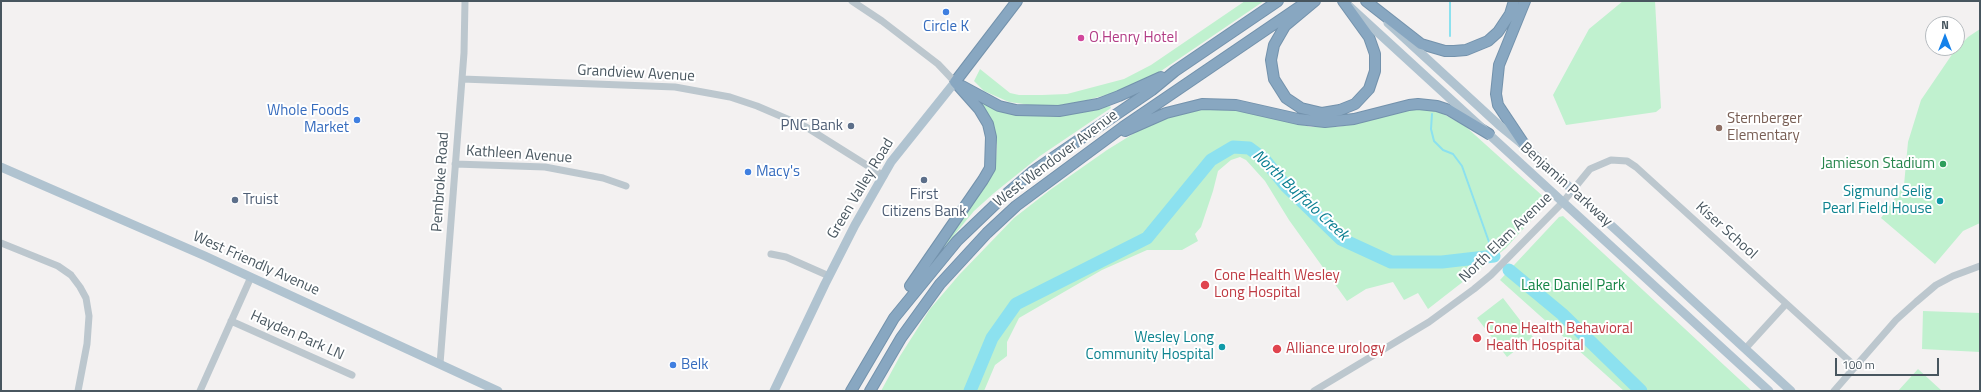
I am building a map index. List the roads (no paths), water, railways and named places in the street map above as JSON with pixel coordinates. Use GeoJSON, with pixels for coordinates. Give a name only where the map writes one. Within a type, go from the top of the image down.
{"type":"FeatureCollection","features":[{"type":"Feature","properties":{"kind":"highway","name":"Green Valley Road"},"geometry":{"type":"LineString","coordinates":[[955,82],[1017,1]]}},
{"type":"Feature","properties":{"kind":"highway","name":"West Wendover Avenue"},"geometry":{"type":"LineString","coordinates":[[851,391],[894,318],[957,241],[1004,196],[1032,172],[1152,90],[1175,71],[1278,1]]}},
{"type":"Feature","properties":{"kind":"highway","name":"West Wendover Avenue"},"geometry":{"type":"LineString","coordinates":[[870,391],[901,338],[961,259],[1016,206],[1045,182],[1123,127],[1308,1]]}},
{"type":"Feature","properties":{"kind":"highway"},"geometry":{"type":"LineString","coordinates":[[1315,1],[1285,26],[1274,45],[1271,60],[1274,79],[1286,98],[1301,108],[1322,113],[1340,110],[1355,104],[1369,89],[1375,71],[1375,54],[1369,37],[1343,1]]}},
{"type":"Feature","properties":{"kind":"highway"},"geometry":{"type":"LineString","coordinates":[[1369,4],[1420,44],[1445,51],[1466,50],[1488,41],[1498,32],[1510,14],[1514,1]]}},
{"type":"Feature","properties":{"kind":"highway"},"geometry":{"type":"LineString","coordinates":[[1525,1],[1499,65],[1496,94],[1498,105],[1526,147]]}},
{"type":"Feature","properties":{"kind":"highway"},"geometry":{"type":"LineString","coordinates":[[955,82],[999,106],[1016,110],[1059,111],[1082,108],[1119,96],[1175,71]]}},
{"type":"Feature","properties":{"kind":"highway"},"geometry":{"type":"LineString","coordinates":[[894,318],[897,307],[984,180],[990,168],[991,137],[988,124],[979,109],[955,82]]}},
{"type":"Feature","properties":{"kind":"highway"},"geometry":{"type":"LineString","coordinates":[[1102,143],[1151,118],[1202,104],[1236,105],[1298,119],[1324,122],[1354,119],[1409,105],[1428,104],[1458,114],[1488,134]]}},
{"type":"Feature","properties":{"kind":"main road","name":"Benjamin Parkway"},"geometry":{"type":"LineString","coordinates":[[1343,1],[1466,111],[1488,134],[1769,391]]}},
{"type":"Feature","properties":{"kind":"main road","name":"Benjamin Parkway"},"geometry":{"type":"LineString","coordinates":[[1369,4],[1381,17],[1499,125],[1526,147],[1791,391]]}},
{"type":"Feature","properties":{"kind":"main road","name":"Green Valley Road"},"geometry":{"type":"LineString","coordinates":[[774,391],[854,225],[895,157],[955,82]]}},
{"type":"Feature","properties":{"kind":"main road","name":"West Friendly Avenue"},"geometry":{"type":"LineString","coordinates":[[1,166],[251,277],[498,391]]}},
{"type":"Feature","properties":{"kind":"street","name":"Pembroke Road"},"geometry":{"type":"LineString","coordinates":[[440,364],[462,78],[465,1]]}},
{"type":"Feature","properties":{"kind":"street"},"geometry":{"type":"LineString","coordinates":[[852,1],[882,21],[938,64],[955,82]]}},
{"type":"Feature","properties":{"kind":"street","name":"Grandview Avenue"},"geometry":{"type":"LineString","coordinates":[[462,78],[675,87],[730,97],[763,108],[806,127],[884,176]]}},
{"type":"Feature","properties":{"kind":"street","name":"Kiser School"},"geometry":{"type":"LineString","coordinates":[[1573,191],[1590,168],[1595,165],[1611,160],[1627,162],[1636,168],[1856,367]]}},
{"type":"Feature","properties":{"kind":"street","name":"Kathleen Avenue"},"geometry":{"type":"LineString","coordinates":[[455,164],[545,167],[604,178],[626,186]]}},
{"type":"Feature","properties":{"kind":"street","name":"North Elam Avenue"},"geometry":{"type":"LineString","coordinates":[[1314,391],[1430,322],[1491,276],[1573,191]]}},
{"type":"Feature","properties":{"kind":"street"},"geometry":{"type":"LineString","coordinates":[[1,243],[58,266],[71,274],[86,298],[88,316],[87,344],[78,391]]}},
{"type":"Feature","properties":{"kind":"street"},"geometry":{"type":"LineString","coordinates":[[771,254],[786,257],[829,276]]}},
{"type":"Feature","properties":{"kind":"street"},"geometry":{"type":"LineString","coordinates":[[1834,391],[1896,320],[1916,302],[1950,277],[1980,266]]}},
{"type":"Feature","properties":{"kind":"street"},"geometry":{"type":"LineString","coordinates":[[200,391],[251,277]]}},
{"type":"Feature","properties":{"kind":"street"},"geometry":{"type":"LineString","coordinates":[[1745,349],[1786,304]]}},
{"type":"Feature","properties":{"kind":"street","name":"Hayden Park LN"},"geometry":{"type":"LineString","coordinates":[[231,321],[352,375]]}},
{"type":"Feature","properties":{"kind":"waterway"},"geometry":{"type":"LineString","coordinates":[[1450,1],[1450,36]]}},
{"type":"Feature","properties":{"kind":"waterway"},"geometry":{"type":"LineString","coordinates":[[1432,114],[1431,129],[1434,141],[1443,150],[1453,154],[1462,166],[1494,256]]}},
{"type":"Feature","properties":{"kind":"waterway","name":"North Buffalo Creek"},"geometry":{"type":"LineString","coordinates":[[970,391],[992,338],[1016,304],[1147,238],[1211,160],[1233,147],[1249,148],[1264,159],[1285,185],[1341,239],[1391,262],[1442,262],[1494,256]]}},
{"type":"Feature","properties":{"kind":"waterway","name":"North Buffalo Creek"},"geometry":{"type":"LineString","coordinates":[[1509,270],[1562,314],[1641,391]]}},
{"type":"Feature","properties":{"kind":"place","name":"Circle K"},"geometry":{"type":"Point","coordinates":[946,12]}},
{"type":"Feature","properties":{"kind":"place","name":"O.Henry Hotel"},"geometry":{"type":"Point","coordinates":[1081,38]}},
{"type":"Feature","properties":{"kind":"place","name":"Whole Foods Market"},"geometry":{"type":"Point","coordinates":[357,120]}},
{"type":"Feature","properties":{"kind":"place","name":"PNC Bank"},"geometry":{"type":"Point","coordinates":[851,126]}},
{"type":"Feature","properties":{"kind":"place","name":"Sternberger Elementary"},"geometry":{"type":"Point","coordinates":[1719,128]}},
{"type":"Feature","properties":{"kind":"place","name":"Jamieson Stadium"},"geometry":{"type":"Point","coordinates":[1943,164]}},
{"type":"Feature","properties":{"kind":"place","name":"Macy's"},"geometry":{"type":"Point","coordinates":[748,172]}},
{"type":"Feature","properties":{"kind":"place","name":"First Citizens Bank"},"geometry":{"type":"Point","coordinates":[924,180]}},
{"type":"Feature","properties":{"kind":"place","name":"Truist"},"geometry":{"type":"Point","coordinates":[235,200]}},
{"type":"Feature","properties":{"kind":"place","name":"Sigmund Selig Pearl Field House"},"geometry":{"type":"Point","coordinates":[1940,201]}},
{"type":"Feature","properties":{"kind":"place","name":"Cone Health Wesley Long Hospital"},"geometry":{"type":"Point","coordinates":[1205,285]}},
{"type":"Feature","properties":{"kind":"place","name":"Cone Health Behavioral Health Hospital"},"geometry":{"type":"Point","coordinates":[1477,338]}},
{"type":"Feature","properties":{"kind":"place","name":"Wesley Long Community Hospital"},"geometry":{"type":"Point","coordinates":[1222,347]}},
{"type":"Feature","properties":{"kind":"place","name":"Alliance urology"},"geometry":{"type":"Point","coordinates":[1277,349]}},
{"type":"Feature","properties":{"kind":"place","name":"Belk"},"geometry":{"type":"Point","coordinates":[673,365]}},
{"type":"Feature","properties":{"kind":"park label","name":"Lake Daniel Park"},"geometry":{"type":"Point","coordinates":[1573,286]}}]}
